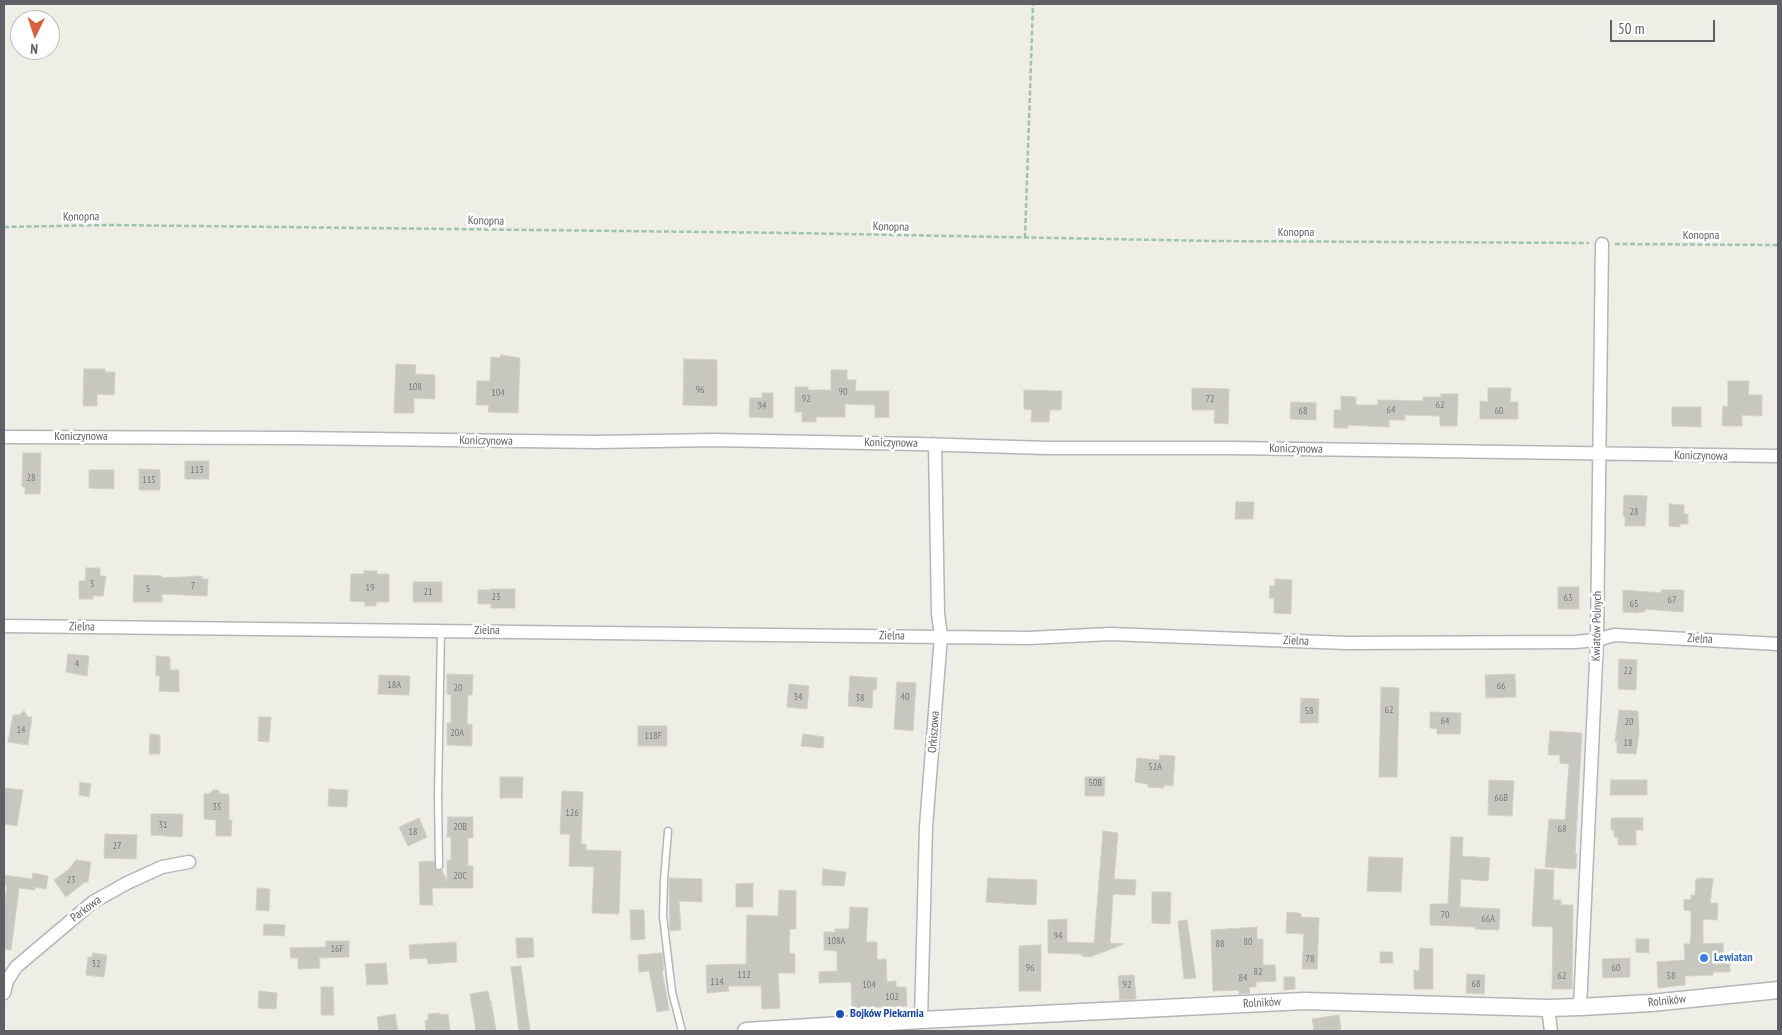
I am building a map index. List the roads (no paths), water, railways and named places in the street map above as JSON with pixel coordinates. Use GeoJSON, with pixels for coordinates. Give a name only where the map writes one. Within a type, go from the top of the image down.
{"type":"FeatureCollection","features":[{"type":"Feature","properties":{"kind":"street","name":"Kwiatów Polnych"},"geometry":{"type":"LineString","coordinates":[[1580,1007],[1597,640],[1602,244]]}},
{"type":"Feature","properties":{"kind":"street","name":"Koniczynowa"},"geometry":{"type":"LineString","coordinates":[[4,437],[596,442],[714,440],[1047,448],[1230,448],[1778,456]]}},
{"type":"Feature","properties":{"kind":"street","name":"Orkiszowa"},"geometry":{"type":"LineString","coordinates":[[921,1020],[926,826],[941,636],[938,614],[935,444]]}},
{"type":"Feature","properties":{"kind":"street","name":"Zielna"},"geometry":{"type":"LineString","coordinates":[[4,626],[1029,638],[1110,634],[1348,643],[1575,642],[1597,640],[1614,634],[1778,644]]}},
{"type":"Feature","properties":{"kind":"street","name":"Parkowa"},"geometry":{"type":"LineString","coordinates":[[4,989],[10,974],[16,967],[93,902],[127,883],[162,867],[189,862]]}},
{"type":"Feature","properties":{"kind":"street","name":"Rolników"},"geometry":{"type":"LineString","coordinates":[[746,1031],[921,1020],[1304,1001],[1548,1008],[1580,1007],[1651,1003],[1778,990]]}},
{"type":"Feature","properties":{"kind":"street"},"geometry":{"type":"LineString","coordinates":[[1548,1008],[1551,1031]]}},
{"type":"Feature","properties":{"kind":"lane"},"geometry":{"type":"LineString","coordinates":[[439,866],[438,796],[441,632]]}},
{"type":"Feature","properties":{"kind":"lane"},"geometry":{"type":"LineString","coordinates":[[668,830],[663,916],[672,992],[682,1031]]}},
{"type":"Feature","properties":{"kind":"place","name":"Lewiatan"},"geometry":{"type":"Point","coordinates":[1704,958]}},
{"type":"Feature","properties":{"kind":"place","name":"Bojków Piekarnia"},"geometry":{"type":"Point","coordinates":[840,1014]}}]}
